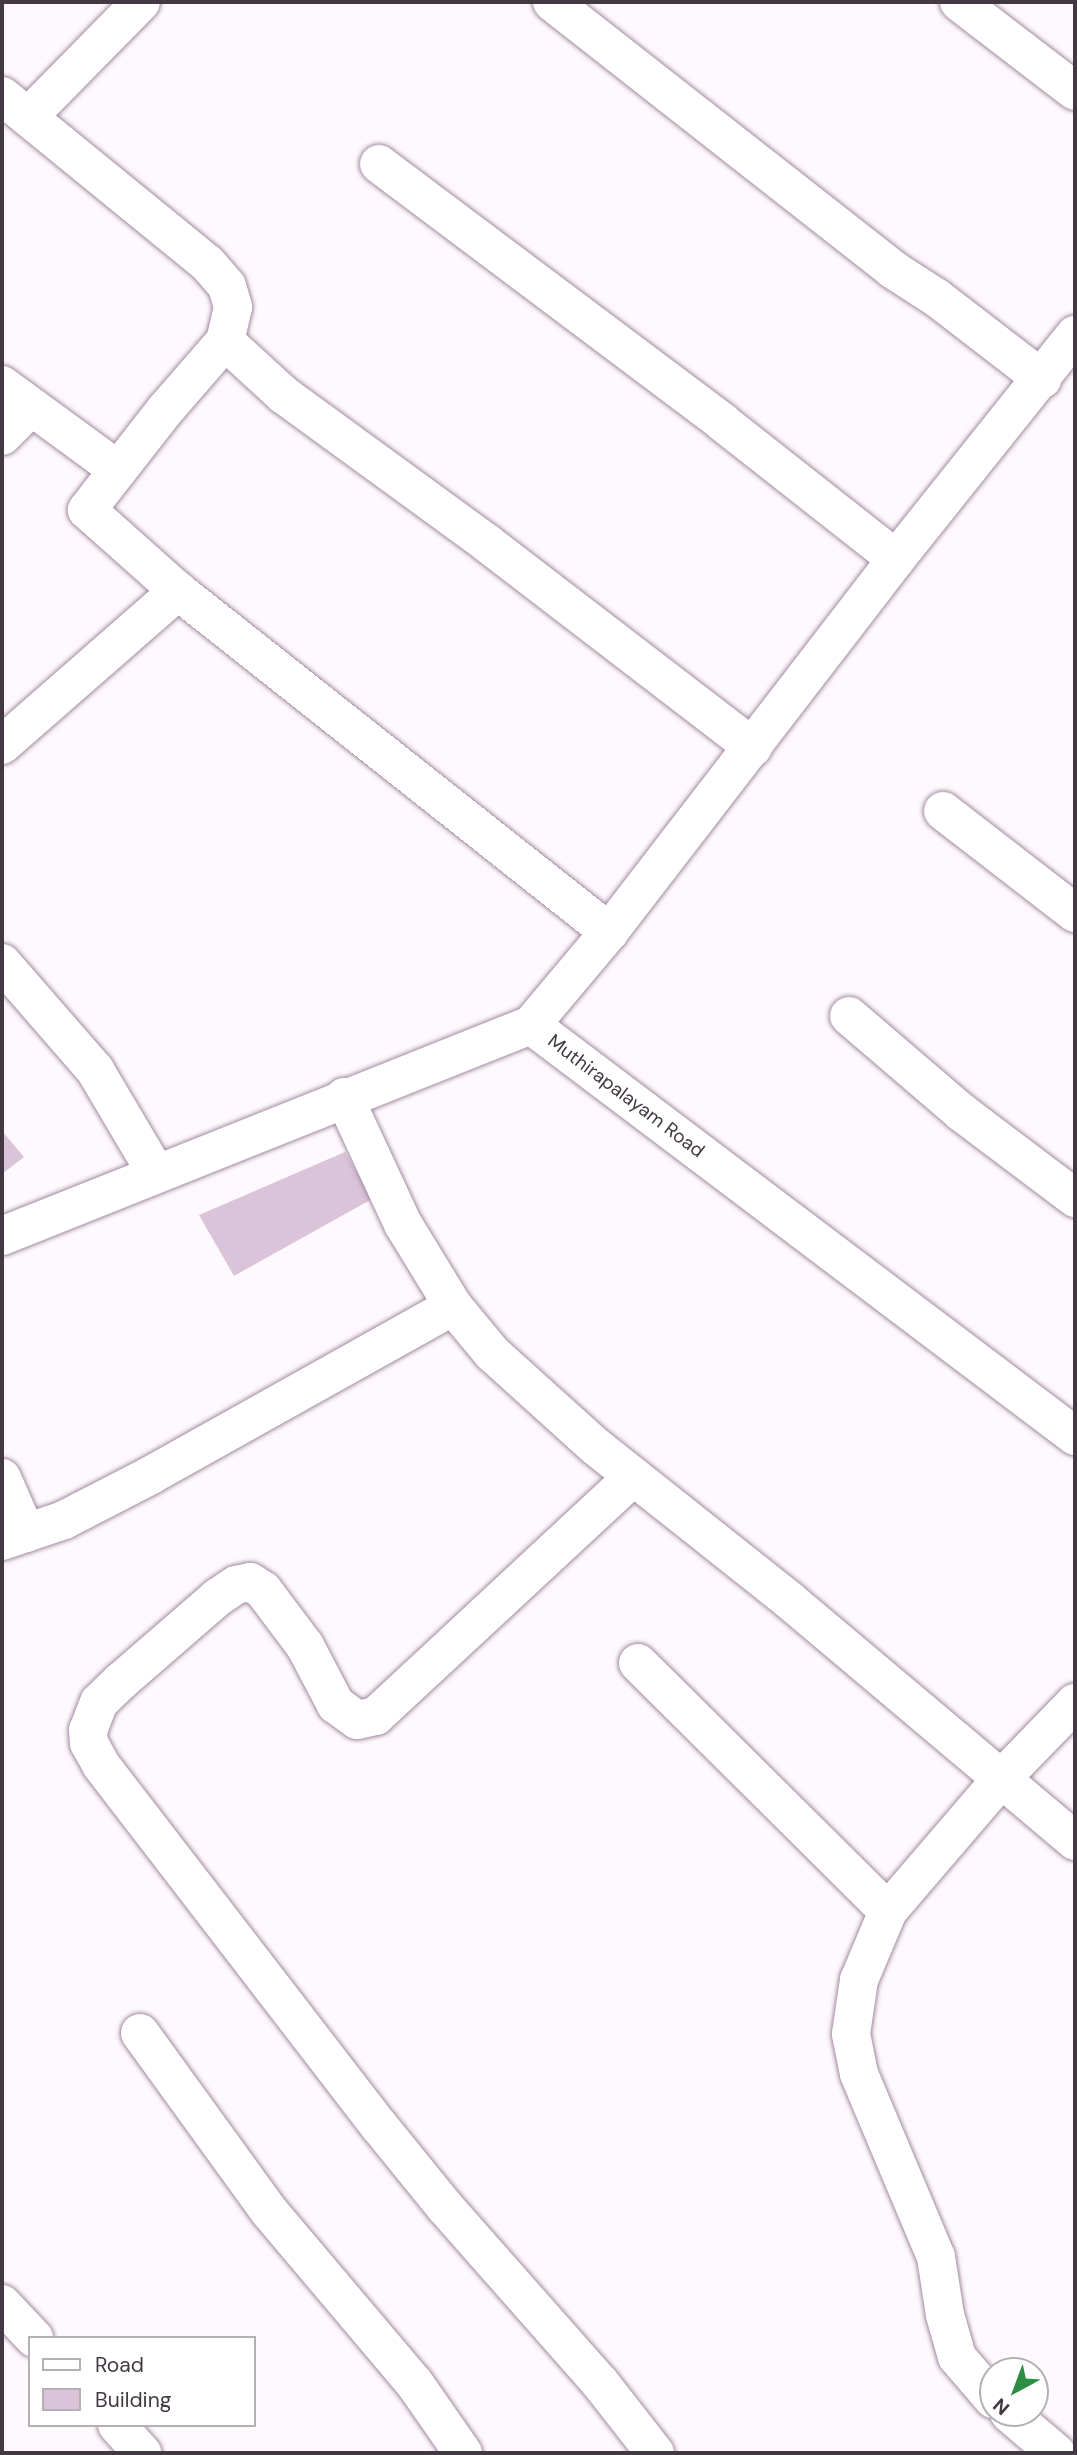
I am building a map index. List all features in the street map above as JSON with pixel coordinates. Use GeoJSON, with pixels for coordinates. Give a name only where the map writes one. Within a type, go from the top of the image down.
{"type":"FeatureCollection","features":[{"type":"Feature","properties":{"kind":"street"},"geometry":{"type":"LineString","coordinates":[[141,2],[15,107],[207,263],[228,286],[233,307],[225,341],[165,410],[87,510],[177,591],[609,932]]}},
{"type":"Feature","properties":{"kind":"street"},"geometry":{"type":"LineString","coordinates":[[552,2],[892,269],[937,298],[1042,379]]}},
{"type":"Feature","properties":{"kind":"street"},"geometry":{"type":"LineString","coordinates":[[958,2],[1075,91]]}},
{"type":"Feature","properties":{"kind":"street"},"geometry":{"type":"LineString","coordinates":[[379,164],[722,422],[896,559]]}},
{"type":"Feature","properties":{"kind":"street"},"geometry":{"type":"LineString","coordinates":[[531,1025],[609,932],[896,559],[1075,335]]}},
{"type":"Feature","properties":{"kind":"street"},"geometry":{"type":"LineString","coordinates":[[225,341],[284,395],[488,544],[753,747]]}},
{"type":"Feature","properties":{"kind":"street"},"geometry":{"type":"LineString","coordinates":[[2,436],[16,396],[118,470]]}},
{"type":"Feature","properties":{"kind":"street"},"geometry":{"type":"LineString","coordinates":[[2,745],[177,591]]}},
{"type":"Feature","properties":{"kind":"street"},"geometry":{"type":"LineString","coordinates":[[943,811],[1075,913]]}},
{"type":"Feature","properties":{"kind":"street"},"geometry":{"type":"LineString","coordinates":[[2,963],[95,1070],[156,1173]]}},
{"type":"Feature","properties":{"kind":"street"},"geometry":{"type":"LineString","coordinates":[[849,1016],[961,1112],[1075,1198]]}},
{"type":"Feature","properties":{"kind":"street","name":"Muthirapalayam Road"},"geometry":{"type":"LineString","coordinates":[[2,1236],[344,1097],[531,1025],[1075,1436]]}},
{"type":"Feature","properties":{"kind":"street"},"geometry":{"type":"LineString","coordinates":[[344,1097],[403,1224],[453,1306],[492,1353],[633,1477],[789,1600],[1075,1841]]}},
{"type":"Feature","properties":{"kind":"street"},"geometry":{"type":"LineString","coordinates":[[2,1478],[14,1537],[64,1520],[151,1475],[453,1306]]}},
{"type":"Feature","properties":{"kind":"street"},"geometry":{"type":"LineString","coordinates":[[633,1477],[376,1716],[358,1720],[336,1705],[305,1646],[263,1590],[250,1582],[236,1585],[218,1597],[121,1681],[99,1702],[88,1730],[89,1743],[101,1765],[380,2127],[445,2207],[601,2384],[655,2453]]}},
{"type":"Feature","properties":{"kind":"street"},"geometry":{"type":"LineString","coordinates":[[638,1663],[888,1911]]}},
{"type":"Feature","properties":{"kind":"street"},"geometry":{"type":"LineString","coordinates":[[979,2383],[957,2357],[945,2315],[936,2257],[859,2074],[851,2034],[859,1980],[888,1911],[1002,1779],[1075,1703]]}},
{"type":"Feature","properties":{"kind":"street"},"geometry":{"type":"LineString","coordinates":[[140,2033],[254,2191],[415,2384],[463,2453]]}},
{"type":"Feature","properties":{"kind":"street"},"geometry":{"type":"LineString","coordinates":[[2,2304],[32,2336]]}},
{"type":"Feature","properties":{"kind":"street"},"geometry":{"type":"LineString","coordinates":[[119,2427],[142,2453]]}},
{"type":"Feature","properties":{"kind":"street"},"geometry":{"type":"LineString","coordinates":[[1025,2427],[1056,2453]]}},
{"type":"Feature","properties":{"kind":"building"},"geometry":{"type":"Polygon","coordinates":[[[2,1131],[24,1157],[2,1174],[2,1131]]]}},
{"type":"Feature","properties":{"kind":"building"},"geometry":{"type":"Polygon","coordinates":[[[345,1152],[372,1199],[234,1276],[199,1215],[345,1152]]]}}]}
